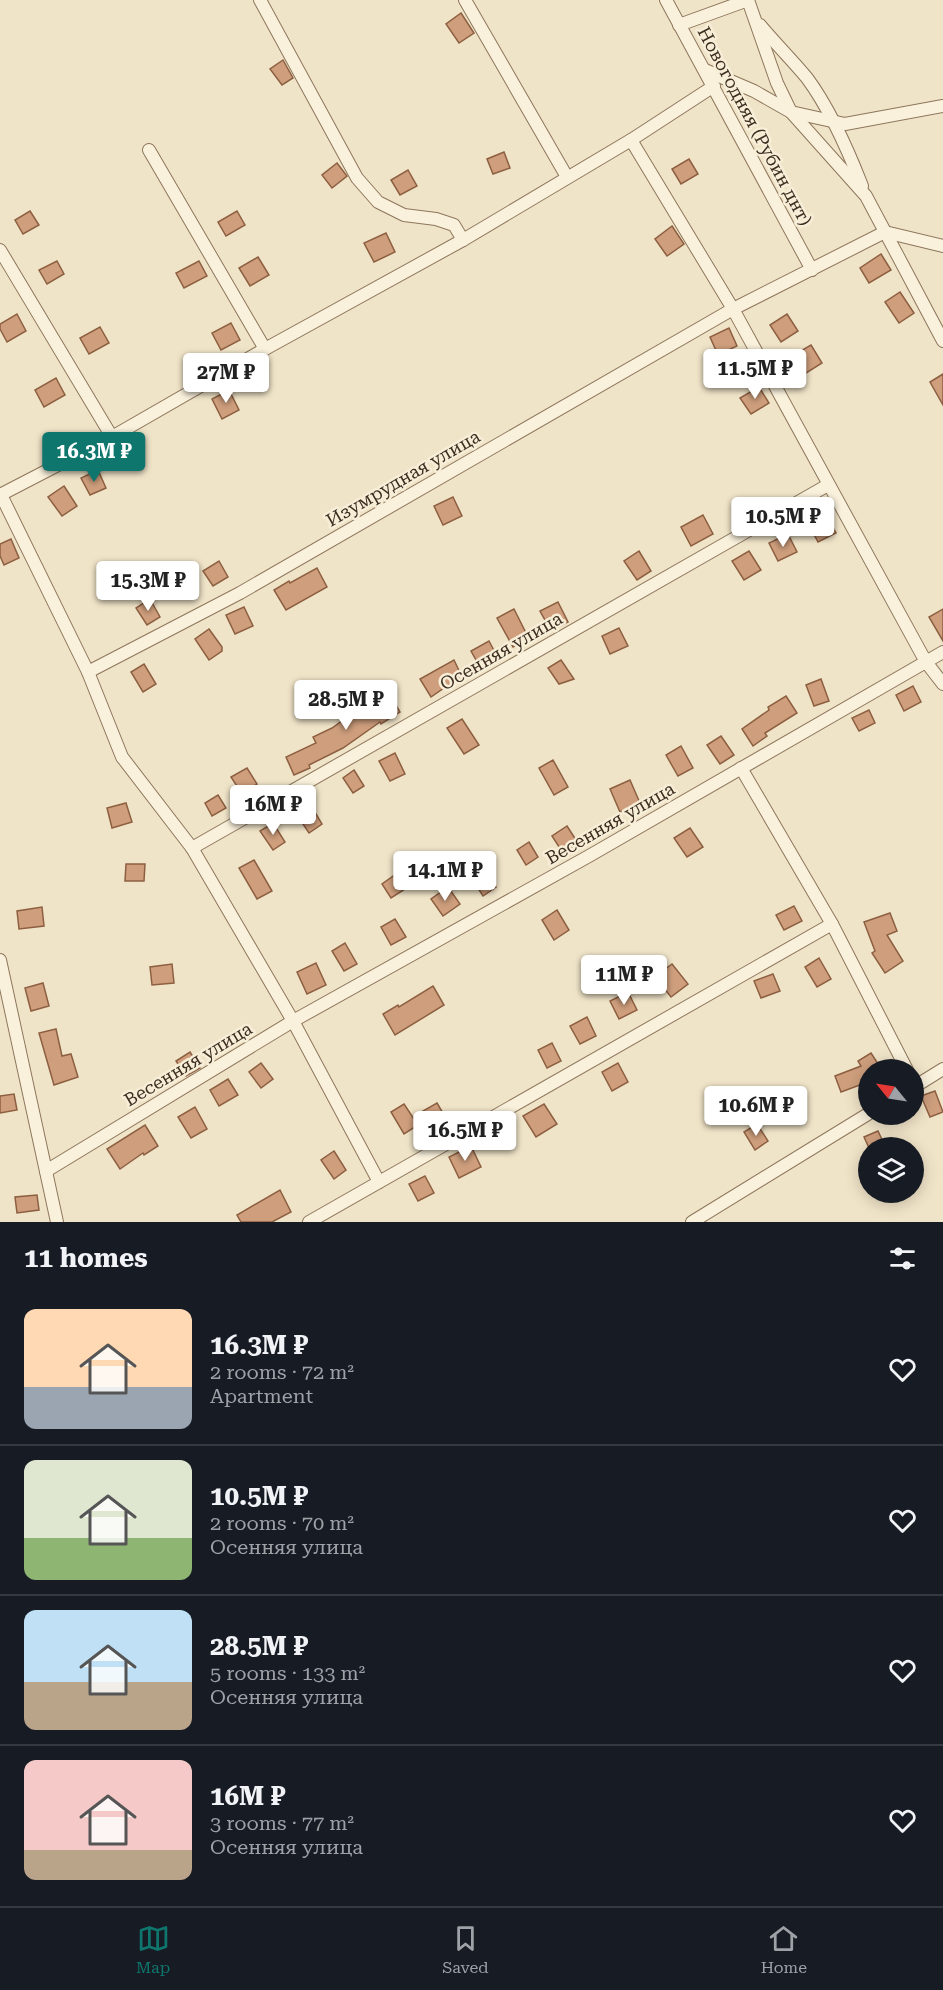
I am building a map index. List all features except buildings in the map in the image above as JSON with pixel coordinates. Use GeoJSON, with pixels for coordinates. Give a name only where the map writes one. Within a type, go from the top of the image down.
{"type":"FeatureCollection","features":[{"type":"Feature","properties":{"kind":"street"},"geometry":{"type":"LineString","coordinates":[[260,0],[357,178],[378,202],[404,215],[436,219],[454,225],[463,240]]}},
{"type":"Feature","properties":{"kind":"street"},"geometry":{"type":"LineString","coordinates":[[465,0],[567,177]]}},
{"type":"Feature","properties":{"kind":"street","name":"Новогодняя (Рубин днт)"},"geometry":{"type":"LineString","coordinates":[[666,0],[812,270]]}},
{"type":"Feature","properties":{"kind":"street"},"geometry":{"type":"LineString","coordinates":[[679,25],[748,0],[777,83],[791,112],[866,196]]}},
{"type":"Feature","properties":{"kind":"street"},"geometry":{"type":"LineString","coordinates":[[756,22],[807,79],[833,122],[849,153],[866,196],[943,341]]}},
{"type":"Feature","properties":{"kind":"street"},"geometry":{"type":"LineString","coordinates":[[705,70],[754,91],[791,112],[845,124],[943,106]]}},
{"type":"Feature","properties":{"kind":"street"},"geometry":{"type":"LineString","coordinates":[[379,1182],[293,1021],[192,848],[122,757],[88,672],[0,495],[112,437],[265,349],[463,240],[631,140],[714,86]]}},
{"type":"Feature","properties":{"kind":"street"},"geometry":{"type":"LineString","coordinates":[[631,140],[733,309],[926,662],[943,684]]}},
{"type":"Feature","properties":{"kind":"street"},"geometry":{"type":"LineString","coordinates":[[149,150],[265,349]]}},
{"type":"Feature","properties":{"kind":"street"},"geometry":{"type":"LineString","coordinates":[[885,232],[943,246]]}},
{"type":"Feature","properties":{"kind":"street","name":"Изумрудная улица"},"geometry":{"type":"LineString","coordinates":[[88,672],[240,593],[733,309],[885,232]]}},
{"type":"Feature","properties":{"kind":"street"},"geometry":{"type":"LineString","coordinates":[[0,250],[112,437]]}},
{"type":"Feature","properties":{"kind":"street","name":"Осенняя улица"},"geometry":{"type":"LineString","coordinates":[[192,848],[828,485]]}},
{"type":"Feature","properties":{"kind":"street","name":"Весенняя улица"},"geometry":{"type":"LineString","coordinates":[[46,1171],[293,1021],[589,856],[943,652]]}},
{"type":"Feature","properties":{"kind":"street"},"geometry":{"type":"LineString","coordinates":[[741,768],[832,924],[901,1059]]}},
{"type":"Feature","properties":{"kind":"street"},"geometry":{"type":"LineString","coordinates":[[309,1222],[832,924]]}},
{"type":"Feature","properties":{"kind":"street"},"geometry":{"type":"LineString","coordinates":[[0,960],[57,1222]]}},
{"type":"Feature","properties":{"kind":"street"},"geometry":{"type":"LineString","coordinates":[[924,1079],[943,1069]]}},
{"type":"Feature","properties":{"kind":"street"},"geometry":{"type":"LineString","coordinates":[[692,1222],[858,1120]]}}]}
